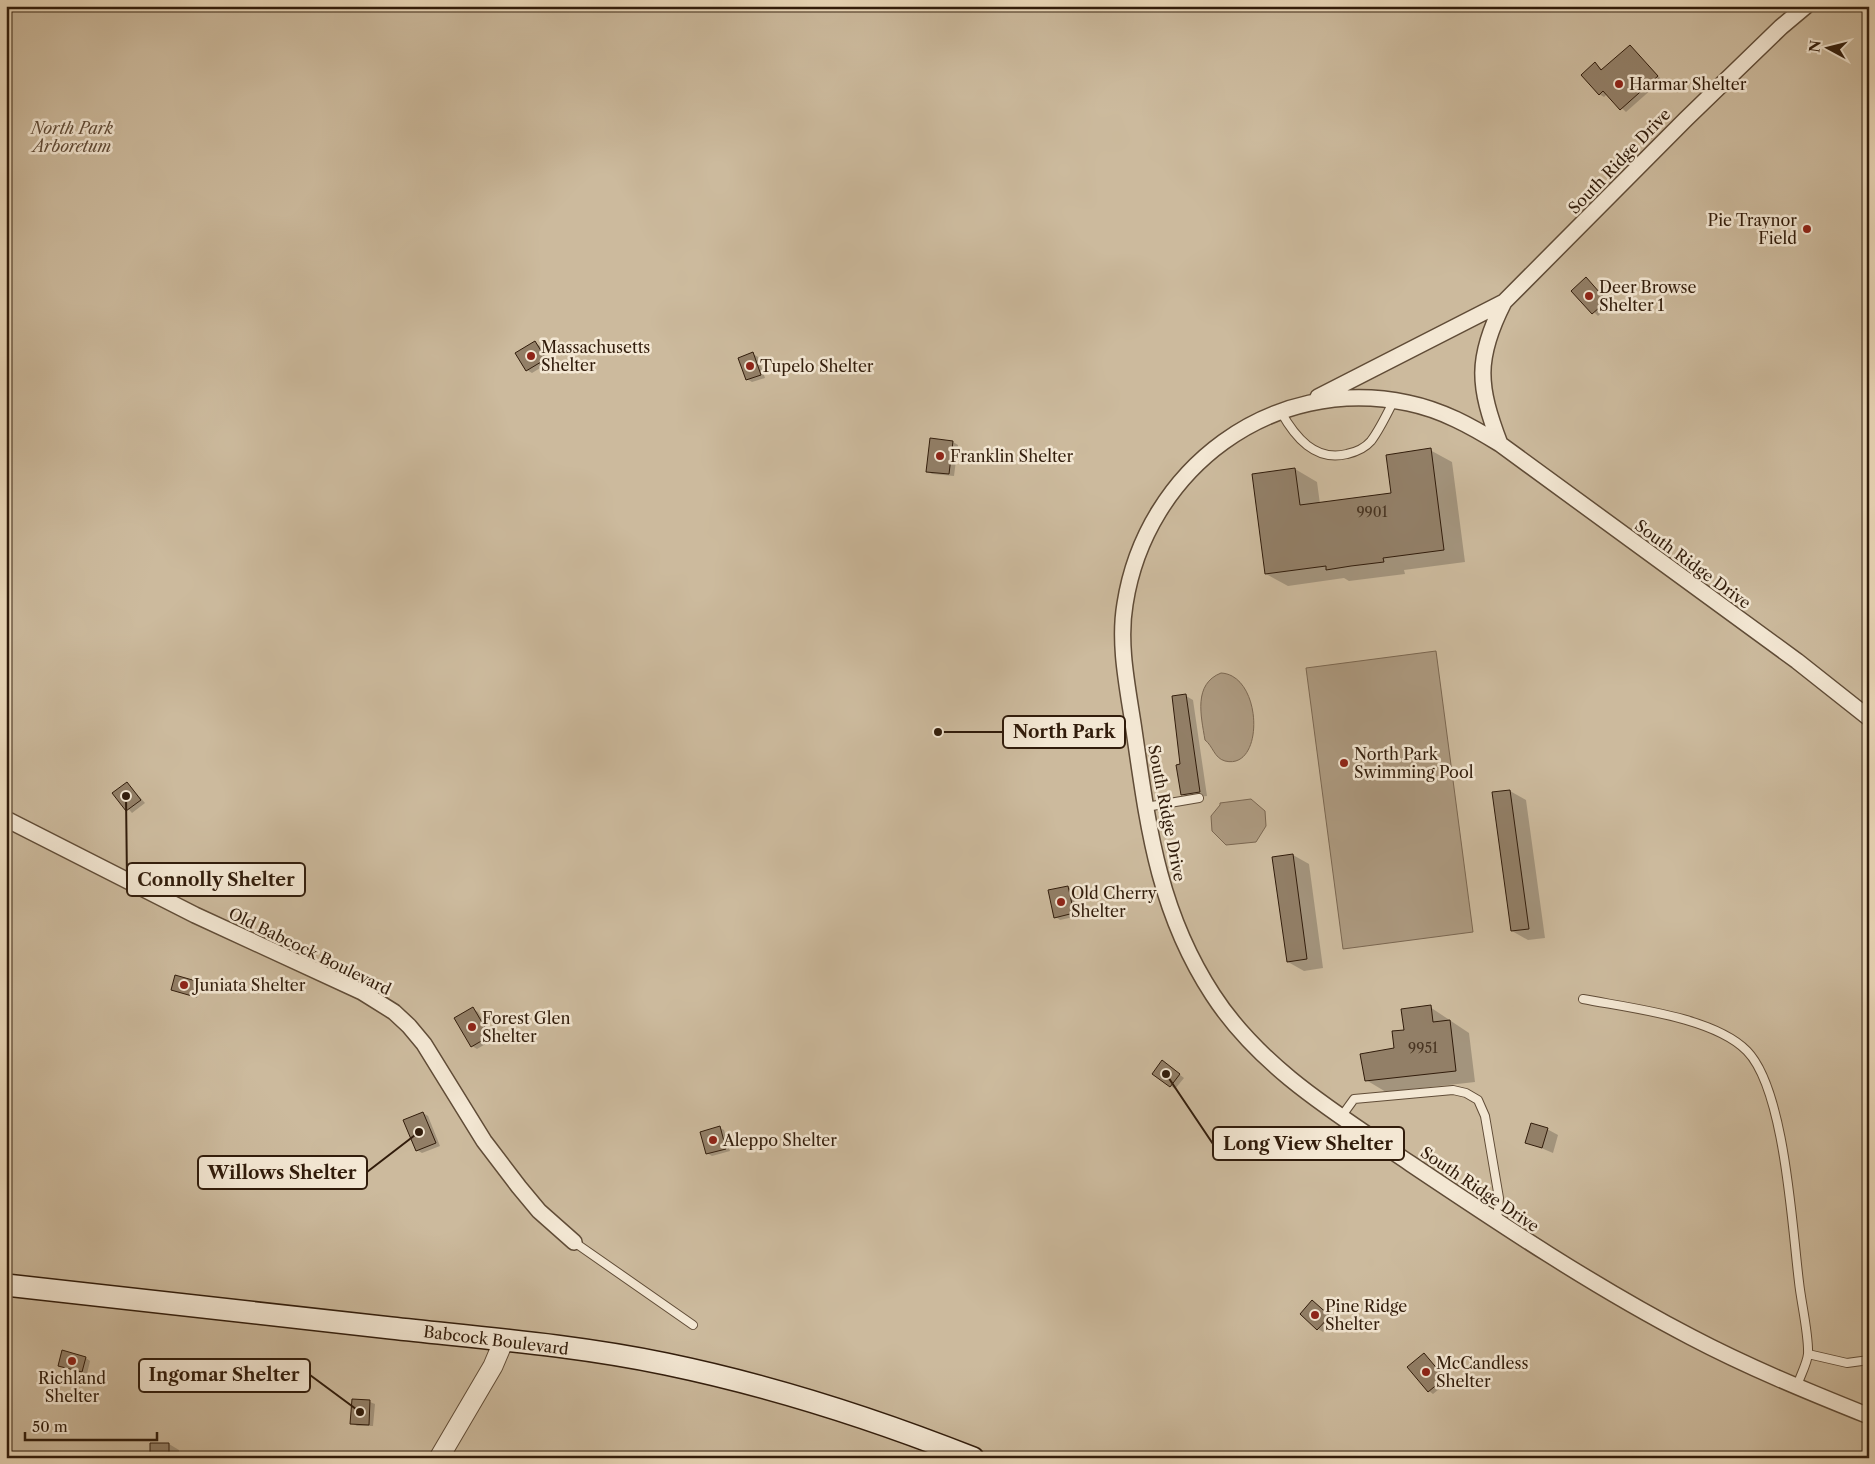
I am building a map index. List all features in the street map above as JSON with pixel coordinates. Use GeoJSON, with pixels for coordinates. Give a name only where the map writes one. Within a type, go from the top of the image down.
{"type":"FeatureCollection","features":[{"type":"Feature","properties":{"kind":"main road","name":"Babcock Boulevard"},"geometry":{"type":"LineString","coordinates":[[6,1285],[504,1340],[606,1353],[665,1363],[811,1399],[878,1421],[973,1458]]}},
{"type":"Feature","properties":{"kind":"street","name":"South Ridge Drive"},"geometry":{"type":"LineString","coordinates":[[1500,444],[1483,391],[1482,370],[1490,328],[1504,302],[1693,112],[1781,27],[1806,6]]}},
{"type":"Feature","properties":{"kind":"street","name":"South Ridge Drive"},"geometry":{"type":"LineString","coordinates":[[1504,302],[1303,404],[1257,421],[1221,444],[1199,461],[1177,483],[1157,512],[1140,549],[1124,605],[1123,640],[1146,807],[1156,863],[1165,896],[1176,926],[1214,996],[1256,1048],[1280,1071],[1341,1117],[1497,1222],[1585,1278],[1693,1338],[1797,1386],[1869,1416]]}},
{"type":"Feature","properties":{"kind":"street","name":"South Ridge Drive"},"geometry":{"type":"LineString","coordinates":[[1303,404],[1331,399],[1394,400],[1449,415],[1500,444],[1867,716]]}},
{"type":"Feature","properties":{"kind":"street","name":"Old Babcock Boulevard"},"geometry":{"type":"LineString","coordinates":[[6,819],[195,915],[362,992],[394,1012],[424,1044],[484,1140],[518,1187],[540,1211],[574,1242]]}},
{"type":"Feature","properties":{"kind":"street"},"geometry":{"type":"LineString","coordinates":[[439,1458],[493,1366],[504,1340]]}},
{"type":"Feature","properties":{"kind":"lane"},"geometry":{"type":"LineString","coordinates":[[1280,412],[1290,429],[1309,448],[1318,453],[1339,456],[1354,452],[1370,442],[1394,400]]}},
{"type":"Feature","properties":{"kind":"lane"},"geometry":{"type":"LineString","coordinates":[[1146,807],[1199,798]]}},
{"type":"Feature","properties":{"kind":"lane"},"geometry":{"type":"LineString","coordinates":[[1583,999],[1687,1021],[1714,1030],[1748,1052],[1756,1064],[1768,1089],[1778,1123],[1784,1160],[1808,1354],[1797,1386]]}},
{"type":"Feature","properties":{"kind":"lane"},"geometry":{"type":"LineString","coordinates":[[1341,1117],[1354,1099],[1452,1090],[1466,1093],[1478,1100],[1485,1116],[1499,1198],[1497,1222]]}},
{"type":"Feature","properties":{"kind":"lane","name":"Old Babcock Boulevard"},"geometry":{"type":"LineString","coordinates":[[574,1242],[693,1325]]}},
{"type":"Feature","properties":{"kind":"lane"},"geometry":{"type":"LineString","coordinates":[[1808,1354],[1847,1363],[1869,1360]]}},
{"type":"Feature","properties":{"kind":"green space","name":"North Park Arboretum"},"geometry":{"type":"Polygon","coordinates":[[[6,6],[1869,6],[1869,1458],[6,1458],[6,6]]]}},
{"type":"Feature","properties":{"kind":"shaded area"},"geometry":{"type":"Polygon","coordinates":[[[1436,651],[1473,932],[1343,949],[1306,668],[1436,651]]]}},
{"type":"Feature","properties":{"kind":"shaded area"},"geometry":{"type":"Polygon","coordinates":[[[1221,673],[1235,678],[1245,689],[1251,704],[1254,722],[1252,738],[1247,752],[1238,760],[1225,761],[1221,759],[1205,740],[1201,711],[1203,693],[1206,685],[1212,678],[1221,673]]]}},
{"type":"Feature","properties":{"kind":"shaded area"},"geometry":{"type":"Polygon","coordinates":[[[1251,799],[1265,811],[1266,826],[1256,842],[1226,845],[1212,831],[1211,816],[1220,803],[1251,799]]]}},
{"type":"Feature","properties":{"kind":"building","name":"Harmar Shelter"},"geometry":{"type":"Polygon","coordinates":[[[1630,45],[1658,76],[1620,110],[1603,91],[1599,95],[1581,75],[1595,62],[1601,70],[1630,45]]]}},
{"type":"Feature","properties":{"kind":"building","name":"Deer Browse Shelter 1"},"geometry":{"type":"Polygon","coordinates":[[[1586,277],[1607,301],[1592,314],[1571,291],[1586,277]]]}},
{"type":"Feature","properties":{"kind":"building","name":"Massachusetts Shelter"},"geometry":{"type":"Polygon","coordinates":[[[535,341],[546,359],[526,371],[515,353],[535,341]]]}},
{"type":"Feature","properties":{"kind":"building","name":"Tupelo Shelter"},"geometry":{"type":"Polygon","coordinates":[[[753,352],[761,375],[746,380],[738,358],[753,352]]]}},
{"type":"Feature","properties":{"kind":"building","name":"Franklin Shelter"},"geometry":{"type":"Polygon","coordinates":[[[930,438],[953,441],[949,474],[926,472],[930,438]]]}},
{"type":"Feature","properties":{"kind":"building"},"geometry":{"type":"Polygon","coordinates":[[[1431,448],[1444,550],[1383,558],[1384,562],[1326,570],[1326,566],[1265,574],[1252,474],[1295,468],[1300,505],[1391,493],[1386,455],[1431,448]]]}},
{"type":"Feature","properties":{"kind":"building"},"geometry":{"type":"Polygon","coordinates":[[[1186,694],[1200,792],[1181,795],[1176,765],[1180,764],[1172,696],[1186,694]]]}},
{"type":"Feature","properties":{"kind":"building"},"geometry":{"type":"Polygon","coordinates":[[[127,782],[141,800],[126,811],[112,793],[127,782]]]}},
{"type":"Feature","properties":{"kind":"building"},"geometry":{"type":"Polygon","coordinates":[[[1510,790],[1529,929],[1511,931],[1492,792],[1510,790]]]}},
{"type":"Feature","properties":{"kind":"building"},"geometry":{"type":"Polygon","coordinates":[[[1293,854],[1307,959],[1287,962],[1272,857],[1293,854]]]}},
{"type":"Feature","properties":{"kind":"building","name":"Old Cherry Shelter"},"geometry":{"type":"Polygon","coordinates":[[[1068,886],[1074,913],[1054,918],[1048,890],[1068,886]]]}},
{"type":"Feature","properties":{"kind":"building","name":"Juniata Shelter"},"geometry":{"type":"Polygon","coordinates":[[[175,975],[196,981],[192,996],[171,990],[175,975]]]}},
{"type":"Feature","properties":{"kind":"building"},"geometry":{"type":"Polygon","coordinates":[[[1431,1005],[1433,1022],[1450,1020],[1456,1071],[1365,1081],[1360,1054],[1394,1048],[1392,1031],[1404,1030],[1401,1009],[1431,1005]]]}},
{"type":"Feature","properties":{"kind":"building","name":"Forest Glen Shelter"},"geometry":{"type":"Polygon","coordinates":[[[473,1007],[490,1036],[471,1047],[454,1018],[473,1007]]]}},
{"type":"Feature","properties":{"kind":"building"},"geometry":{"type":"Polygon","coordinates":[[[1162,1060],[1180,1074],[1170,1087],[1152,1074],[1162,1060]]]}},
{"type":"Feature","properties":{"kind":"building"},"geometry":{"type":"Polygon","coordinates":[[[423,1112],[436,1143],[416,1151],[403,1120],[423,1112]]]}},
{"type":"Feature","properties":{"kind":"building"},"geometry":{"type":"Polygon","coordinates":[[[1531,1123],[1548,1128],[1542,1148],[1525,1143],[1531,1123]]]}},
{"type":"Feature","properties":{"kind":"building","name":"Aleppo Shelter"},"geometry":{"type":"Polygon","coordinates":[[[720,1126],[726,1149],[706,1154],[700,1132],[720,1126]]]}},
{"type":"Feature","properties":{"kind":"building","name":"Pine Ridge Shelter"},"geometry":{"type":"Polygon","coordinates":[[[1312,1300],[1330,1316],[1317,1330],[1300,1314],[1312,1300]]]}},
{"type":"Feature","properties":{"kind":"building","name":"Richland Shelter"},"geometry":{"type":"Polygon","coordinates":[[[62,1350],[86,1357],[82,1372],[58,1366],[62,1350]]]}},
{"type":"Feature","properties":{"kind":"building","name":"McCandless Shelter"},"geometry":{"type":"Polygon","coordinates":[[[1424,1353],[1445,1378],[1428,1392],[1407,1367],[1424,1353]]]}},
{"type":"Feature","properties":{"kind":"building"},"geometry":{"type":"Polygon","coordinates":[[[352,1399],[370,1400],[369,1425],[350,1424],[352,1399]]]}},
{"type":"Feature","properties":{"kind":"building"},"geometry":{"type":"Polygon","coordinates":[[[150,1443],[169,1443],[169,1458],[150,1458],[150,1443]]]}},
{"type":"Feature","properties":{"kind":"place","name":"Harmar Shelter"},"geometry":{"type":"Point","coordinates":[1619,84]}},
{"type":"Feature","properties":{"kind":"place","name":"Pie Traynor Field"},"geometry":{"type":"Point","coordinates":[1807,229]}},
{"type":"Feature","properties":{"kind":"place","name":"Deer Browse Shelter 1"},"geometry":{"type":"Point","coordinates":[1589,296]}},
{"type":"Feature","properties":{"kind":"place","name":"Massachusetts Shelter"},"geometry":{"type":"Point","coordinates":[531,356]}},
{"type":"Feature","properties":{"kind":"place","name":"Tupelo Shelter"},"geometry":{"type":"Point","coordinates":[750,366]}},
{"type":"Feature","properties":{"kind":"place","name":"Franklin Shelter"},"geometry":{"type":"Point","coordinates":[940,456]}},
{"type":"Feature","properties":{"kind":"place","name":"North Park"},"geometry":{"type":"Point","coordinates":[938,732]}},
{"type":"Feature","properties":{"kind":"place","name":"North Park Swimming Pool"},"geometry":{"type":"Point","coordinates":[1344,763]}},
{"type":"Feature","properties":{"kind":"place","name":"Connolly Shelter"},"geometry":{"type":"Point","coordinates":[126,796]}},
{"type":"Feature","properties":{"kind":"place","name":"Old Cherry Shelter"},"geometry":{"type":"Point","coordinates":[1061,902]}},
{"type":"Feature","properties":{"kind":"place","name":"Juniata Shelter"},"geometry":{"type":"Point","coordinates":[184,985]}},
{"type":"Feature","properties":{"kind":"place","name":"Forest Glen Shelter"},"geometry":{"type":"Point","coordinates":[472,1027]}},
{"type":"Feature","properties":{"kind":"place","name":"Long View Shelter"},"geometry":{"type":"Point","coordinates":[1166,1074]}},
{"type":"Feature","properties":{"kind":"place","name":"Willows Shelter"},"geometry":{"type":"Point","coordinates":[419,1132]}},
{"type":"Feature","properties":{"kind":"place","name":"Aleppo Shelter"},"geometry":{"type":"Point","coordinates":[713,1140]}},
{"type":"Feature","properties":{"kind":"place","name":"Pine Ridge Shelter"},"geometry":{"type":"Point","coordinates":[1315,1315]}},
{"type":"Feature","properties":{"kind":"place","name":"Richland Shelter"},"geometry":{"type":"Point","coordinates":[72,1361]}},
{"type":"Feature","properties":{"kind":"place","name":"McCandless Shelter"},"geometry":{"type":"Point","coordinates":[1426,1372]}},
{"type":"Feature","properties":{"kind":"place","name":"Ingomar Shelter"},"geometry":{"type":"Point","coordinates":[360,1412]}}]}
